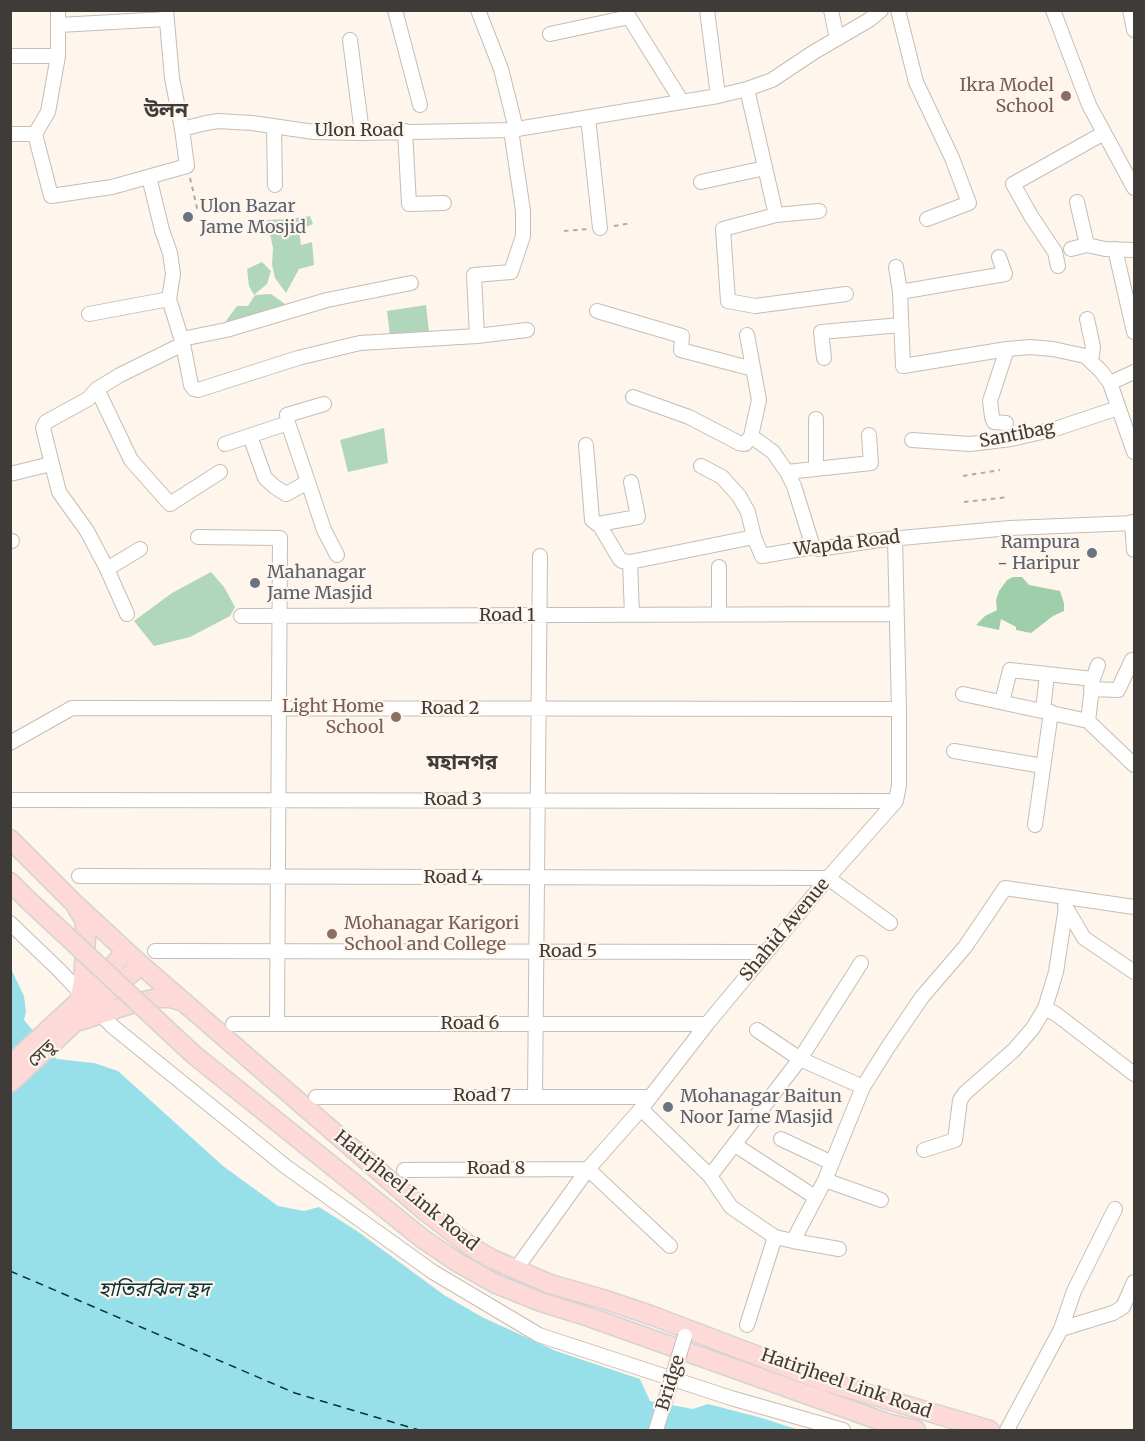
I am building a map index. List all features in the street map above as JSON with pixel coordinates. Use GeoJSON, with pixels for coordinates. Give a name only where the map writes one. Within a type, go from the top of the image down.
{"type":"FeatureCollection","features":[{"type":"Feature","properties":{"kind":"main road","name":"Hatirjheel Link Road"},"geometry":{"type":"LineString","coordinates":[[10,839],[141,965],[453,1234],[492,1259],[550,1284],[603,1299],[730,1344],[824,1381],[990,1431]]}},
{"type":"Feature","properties":{"kind":"main road"},"geometry":{"type":"LineString","coordinates":[[10,882],[193,1054],[423,1239],[457,1262],[496,1284],[541,1302],[887,1423],[916,1431]]}},
{"type":"Feature","properties":{"kind":"main road"},"geometry":{"type":"LineString","coordinates":[[73,902],[85,926],[82,1007]]}},
{"type":"Feature","properties":{"kind":"main road"},"geometry":{"type":"LineString","coordinates":[[82,1007],[126,951]]}},
{"type":"Feature","properties":{"kind":"main road"},"geometry":{"type":"LineString","coordinates":[[10,1065],[82,1007],[141,965]]}},
{"type":"Feature","properties":{"kind":"main road"},"geometry":{"type":"LineString","coordinates":[[82,1007],[157,998],[170,998],[185,1002]]}},
{"type":"Feature","properties":{"kind":"main road","name":"সেতু"},"geometry":{"type":"LineString","coordinates":[[10,1083],[82,1007]]}},
{"type":"Feature","properties":{"kind":"main road"},"geometry":{"type":"LineString","coordinates":[[824,1381],[878,1412],[887,1423]]}},
{"type":"Feature","properties":{"kind":"street"},"geometry":{"type":"LineString","coordinates":[[58,10],[58,56],[48,112],[35,134],[51,196],[112,187],[187,166],[172,78],[166,15],[59,25]]}},
{"type":"Feature","properties":{"kind":"street"},"geometry":{"type":"LineString","coordinates":[[394,10],[420,105]]}},
{"type":"Feature","properties":{"kind":"street"},"geometry":{"type":"LineString","coordinates":[[477,336],[474,275],[511,272],[523,236],[523,211],[513,129],[501,69],[478,10]]}},
{"type":"Feature","properties":{"kind":"street"},"geometry":{"type":"LineString","coordinates":[[706,10],[718,96]]}},
{"type":"Feature","properties":{"kind":"street"},"geometry":{"type":"LineString","coordinates":[[831,10],[837,39]]}},
{"type":"Feature","properties":{"kind":"street","name":"Ulon Road"},"geometry":{"type":"LineString","coordinates":[[182,129],[218,122],[252,123],[314,132],[513,129],[718,96],[772,80],[869,21],[881,10]]}},
{"type":"Feature","properties":{"kind":"street"},"geometry":{"type":"LineString","coordinates":[[898,10],[916,82],[952,158],[969,203],[927,219]]}},
{"type":"Feature","properties":{"kind":"street"},"geometry":{"type":"LineString","coordinates":[[1053,10],[1089,105],[1134,188]]}},
{"type":"Feature","properties":{"kind":"street"},"geometry":{"type":"LineString","coordinates":[[1130,10],[1134,30]]}},
{"type":"Feature","properties":{"kind":"street"},"geometry":{"type":"LineString","coordinates":[[550,34],[629,17],[682,102]]}},
{"type":"Feature","properties":{"kind":"street"},"geometry":{"type":"LineString","coordinates":[[350,40],[362,133]]}},
{"type":"Feature","properties":{"kind":"street"},"geometry":{"type":"LineString","coordinates":[[10,56],[58,56]]}},
{"type":"Feature","properties":{"kind":"street"},"geometry":{"type":"LineString","coordinates":[[747,89],[776,215]]}},
{"type":"Feature","properties":{"kind":"street"},"geometry":{"type":"LineString","coordinates":[[588,118],[600,228]]}},
{"type":"Feature","properties":{"kind":"street"},"geometry":{"type":"LineString","coordinates":[[274,127],[275,185]]}},
{"type":"Feature","properties":{"kind":"street"},"geometry":{"type":"LineString","coordinates":[[405,131],[408,204],[444,203]]}},
{"type":"Feature","properties":{"kind":"street"},"geometry":{"type":"LineString","coordinates":[[1058,266],[1055,252],[1013,184],[1104,133]]}},
{"type":"Feature","properties":{"kind":"street"},"geometry":{"type":"LineString","coordinates":[[10,134],[35,134]]}},
{"type":"Feature","properties":{"kind":"street"},"geometry":{"type":"LineString","coordinates":[[701,182],[765,168]]}},
{"type":"Feature","properties":{"kind":"street"},"geometry":{"type":"LineString","coordinates":[[149,177],[170,253],[173,274],[169,299],[182,341],[191,385],[194,389],[198,390],[298,358],[360,343],[477,336],[527,330]]}},
{"type":"Feature","properties":{"kind":"street"},"geometry":{"type":"LineString","coordinates":[[1077,202],[1087,245]]}},
{"type":"Feature","properties":{"kind":"street"},"geometry":{"type":"LineString","coordinates":[[819,210],[776,215],[723,229],[728,302],[754,306],[846,294]]}},
{"type":"Feature","properties":{"kind":"street"},"geometry":{"type":"LineString","coordinates":[[1071,249],[1087,245],[1134,250]]}},
{"type":"Feature","properties":{"kind":"street"},"geometry":{"type":"LineString","coordinates":[[1115,249],[1134,332]]}},
{"type":"Feature","properties":{"kind":"street"},"geometry":{"type":"LineString","coordinates":[[900,292],[1005,274],[999,257]]}},
{"type":"Feature","properties":{"kind":"street"},"geometry":{"type":"LineString","coordinates":[[896,267],[900,292],[903,366],[1007,349],[1053,349],[1085,356],[1110,383],[1134,452]]}},
{"type":"Feature","properties":{"kind":"street"},"geometry":{"type":"LineString","coordinates":[[126,614],[87,531],[59,492],[44,424],[88,399],[97,389],[120,375],[182,341],[327,300],[411,283]]}},
{"type":"Feature","properties":{"kind":"street"},"geometry":{"type":"LineString","coordinates":[[89,314],[169,299]]}},
{"type":"Feature","properties":{"kind":"street"},"geometry":{"type":"LineString","coordinates":[[597,311],[682,336],[681,350],[753,369]]}},
{"type":"Feature","properties":{"kind":"street"},"geometry":{"type":"LineString","coordinates":[[1087,319],[1093,347],[1091,360]]}},
{"type":"Feature","properties":{"kind":"street"},"geometry":{"type":"LineString","coordinates":[[824,358],[821,332],[901,325]]}},
{"type":"Feature","properties":{"kind":"street"},"geometry":{"type":"LineString","coordinates":[[633,397],[689,417],[745,444],[751,436],[759,400],[747,335]]}},
{"type":"Feature","properties":{"kind":"street","name":"Santibag"},"geometry":{"type":"LineString","coordinates":[[1006,423],[994,422],[990,401],[1007,349]]}},
{"type":"Feature","properties":{"kind":"street"},"geometry":{"type":"LineString","coordinates":[[1110,383],[1134,372]]}},
{"type":"Feature","properties":{"kind":"street"},"geometry":{"type":"LineString","coordinates":[[97,389],[131,460],[170,504],[220,472]]}},
{"type":"Feature","properties":{"kind":"street"},"geometry":{"type":"LineString","coordinates":[[324,404],[287,415],[324,530],[337,555]]}},
{"type":"Feature","properties":{"kind":"street","name":"Santibag"},"geometry":{"type":"LineString","coordinates":[[912,440],[970,444],[1011,440],[1055,429],[1118,408]]}},
{"type":"Feature","properties":{"kind":"street"},"geometry":{"type":"LineString","coordinates":[[816,419],[816,469]]}},
{"type":"Feature","properties":{"kind":"street"},"geometry":{"type":"LineString","coordinates":[[225,444],[288,423]]}},
{"type":"Feature","properties":{"kind":"street"},"geometry":{"type":"LineString","coordinates":[[788,472],[871,463],[869,435]]}},
{"type":"Feature","properties":{"kind":"street"},"geometry":{"type":"LineString","coordinates":[[250,436],[265,478],[275,487],[286,494],[308,482]]}},
{"type":"Feature","properties":{"kind":"street"},"geometry":{"type":"LineString","coordinates":[[751,436],[772,452],[788,472],[813,547]]}},
{"type":"Feature","properties":{"kind":"street"},"geometry":{"type":"LineString","coordinates":[[586,445],[592,520],[598,524],[622,561],[630,562],[754,537],[748,513],[739,496],[722,477],[701,466]]}},
{"type":"Feature","properties":{"kind":"street"},"geometry":{"type":"LineString","coordinates":[[10,474],[51,464]]}},
{"type":"Feature","properties":{"kind":"street"},"geometry":{"type":"LineString","coordinates":[[598,524],[638,517],[631,482]]}},
{"type":"Feature","properties":{"kind":"street"},"geometry":{"type":"LineString","coordinates":[[1133,522],[1134,550]]}},
{"type":"Feature","properties":{"kind":"street","name":"Wapda Road"},"geometry":{"type":"LineString","coordinates":[[754,537],[762,556],[813,547],[819,549],[1010,528],[1133,522]]}},
{"type":"Feature","properties":{"kind":"street"},"geometry":{"type":"LineString","coordinates":[[198,537],[280,538],[277,1024]]}},
{"type":"Feature","properties":{"kind":"street"},"geometry":{"type":"LineString","coordinates":[[895,539],[899,709],[899,784],[896,801]]}},
{"type":"Feature","properties":{"kind":"street"},"geometry":{"type":"LineString","coordinates":[[107,570],[140,549]]}},
{"type":"Feature","properties":{"kind":"street"},"geometry":{"type":"LineString","coordinates":[[535,1096],[540,556]]}},
{"type":"Feature","properties":{"kind":"street"},"geometry":{"type":"LineString","coordinates":[[630,562],[632,615]]}},
{"type":"Feature","properties":{"kind":"street"},"geometry":{"type":"LineString","coordinates":[[719,567],[719,614]]}},
{"type":"Feature","properties":{"kind":"street","name":"Road 1"},"geometry":{"type":"LineString","coordinates":[[241,616],[896,614]]}},
{"type":"Feature","properties":{"kind":"street"},"geometry":{"type":"LineString","coordinates":[[1002,702],[1010,670],[1047,674],[1119,690],[1132,660]]}},
{"type":"Feature","properties":{"kind":"street"},"geometry":{"type":"LineString","coordinates":[[1088,721],[1092,684],[1098,665]]}},
{"type":"Feature","properties":{"kind":"street"},"geometry":{"type":"LineString","coordinates":[[1035,825],[1043,766],[1047,674]]}},
{"type":"Feature","properties":{"kind":"street"},"geometry":{"type":"LineString","coordinates":[[963,694],[1088,721],[1134,765]]}},
{"type":"Feature","properties":{"kind":"street","name":"Road 2"},"geometry":{"type":"LineString","coordinates":[[10,743],[72,708],[899,709]]}},
{"type":"Feature","properties":{"kind":"street"},"geometry":{"type":"LineString","coordinates":[[954,751],[1043,766]]}},
{"type":"Feature","properties":{"kind":"street","name":"Road 3"},"geometry":{"type":"LineString","coordinates":[[10,800],[896,801]]}},
{"type":"Feature","properties":{"kind":"street","name":"Shahid Avenue"},"geometry":{"type":"LineString","coordinates":[[516,1269],[588,1169],[641,1109],[766,952],[896,801]]}},
{"type":"Feature","properties":{"kind":"street","name":"Road 4"},"geometry":{"type":"LineString","coordinates":[[79,876],[828,878]]}},
{"type":"Feature","properties":{"kind":"street"},"geometry":{"type":"LineString","coordinates":[[828,878],[890,922]]}},
{"type":"Feature","properties":{"kind":"street"},"geometry":{"type":"LineString","coordinates":[[792,1241],[825,1180],[863,1088],[922,998],[965,947],[1005,888],[1063,901],[1134,907]]}},
{"type":"Feature","properties":{"kind":"street"},"geometry":{"type":"LineString","coordinates":[[1063,901],[1084,938],[1134,972]]}},
{"type":"Feature","properties":{"kind":"street"},"geometry":{"type":"LineString","coordinates":[[924,1150],[955,1140],[960,1100],[1014,1050],[1034,1028],[1045,1008],[1056,972],[1063,901]]}},
{"type":"Feature","properties":{"kind":"street"},"geometry":{"type":"LineString","coordinates":[[10,923],[82,1007],[112,1026],[294,1173],[433,1272],[539,1335],[731,1398],[843,1431]]}},
{"type":"Feature","properties":{"kind":"street","name":"Road 5"},"geometry":{"type":"LineString","coordinates":[[154,951],[766,952]]}},
{"type":"Feature","properties":{"kind":"street"},"geometry":{"type":"LineString","coordinates":[[710,1176],[800,1059],[861,963]]}},
{"type":"Feature","properties":{"kind":"street"},"geometry":{"type":"LineString","coordinates":[[1045,1008],[1134,1074]]}},
{"type":"Feature","properties":{"kind":"street","name":"Road 6"},"geometry":{"type":"LineString","coordinates":[[233,1024],[707,1024]]}},
{"type":"Feature","properties":{"kind":"street"},"geometry":{"type":"LineString","coordinates":[[757,1030],[800,1059],[863,1088]]}},
{"type":"Feature","properties":{"kind":"street","name":"Road 7"},"geometry":{"type":"LineString","coordinates":[[316,1097],[649,1097]]}},
{"type":"Feature","properties":{"kind":"street"},"geometry":{"type":"LineString","coordinates":[[641,1109],[710,1176],[731,1207],[775,1237],[839,1249]]}},
{"type":"Feature","properties":{"kind":"street"},"geometry":{"type":"LineString","coordinates":[[781,1139],[832,1163]]}},
{"type":"Feature","properties":{"kind":"street"},"geometry":{"type":"LineString","coordinates":[[735,1145],[815,1197]]}},
{"type":"Feature","properties":{"kind":"street"},"geometry":{"type":"LineString","coordinates":[[588,1169],[670,1246]]}},
{"type":"Feature","properties":{"kind":"street","name":"Road 8"},"geometry":{"type":"LineString","coordinates":[[404,1170],[588,1169]]}},
{"type":"Feature","properties":{"kind":"street"},"geometry":{"type":"LineString","coordinates":[[825,1180],[881,1200]]}},
{"type":"Feature","properties":{"kind":"street"},"geometry":{"type":"LineString","coordinates":[[1007,1431],[1061,1329],[1074,1291],[1115,1209]]}},
{"type":"Feature","properties":{"kind":"street"},"geometry":{"type":"LineString","coordinates":[[747,1325],[775,1237]]}},
{"type":"Feature","properties":{"kind":"street"},"geometry":{"type":"LineString","coordinates":[[1061,1329],[1113,1313],[1123,1306],[1134,1282]]}},
{"type":"Feature","properties":{"kind":"street","name":"Bridge"},"geometry":{"type":"LineString","coordinates":[[656,1431],[685,1336]]}},
{"type":"Feature","properties":{"kind":"path"},"geometry":{"type":"LineString","coordinates":[[187,166],[198,212]]}},
{"type":"Feature","properties":{"kind":"path"},"geometry":{"type":"LineString","coordinates":[[564,231],[632,223]]}},
{"type":"Feature","properties":{"kind":"path"},"geometry":{"type":"LineString","coordinates":[[963,476],[1000,470]]}},
{"type":"Feature","properties":{"kind":"path"},"geometry":{"type":"LineString","coordinates":[[964,502],[1008,497]]}},
{"type":"Feature","properties":{"kind":"green space"},"geometry":{"type":"Polygon","coordinates":[[[310,216],[313,224],[299,230],[301,245],[312,242],[314,265],[299,269],[286,293],[275,278],[272,264],[273,248],[267,220],[310,216]]]}},
{"type":"Feature","properties":{"kind":"green space"},"geometry":{"type":"Polygon","coordinates":[[[262,262],[271,271],[267,284],[254,295],[249,286],[247,269],[262,262]]]}},
{"type":"Feature","properties":{"kind":"green space"},"geometry":{"type":"Polygon","coordinates":[[[271,294],[285,304],[285,309],[226,327],[226,321],[237,306],[248,306],[255,295],[271,294]]]}},
{"type":"Feature","properties":{"kind":"green space"},"geometry":{"type":"Polygon","coordinates":[[[426,305],[429,332],[390,336],[387,311],[426,305]]]}},
{"type":"Feature","properties":{"kind":"green space"},"geometry":{"type":"Polygon","coordinates":[[[384,428],[388,463],[348,472],[340,440],[384,428]]]}},
{"type":"Feature","properties":{"kind":"green space"},"geometry":{"type":"Polygon","coordinates":[[[211,572],[224,587],[235,607],[230,616],[190,637],[154,646],[134,621],[172,593],[211,572]]]}},
{"type":"Feature","properties":{"kind":"green space"},"geometry":{"type":"Polygon","coordinates":[[[1022,577],[1029,585],[1060,591],[1064,611],[1053,616],[1031,633],[1016,630],[1016,627],[1001,619],[999,630],[976,625],[985,616],[997,610],[996,600],[999,591],[1007,580],[1022,577]]]}},
{"type":"Feature","properties":{"kind":"water","name":"হাতিরঝিল হ্রদ"},"geometry":{"type":"Polygon","coordinates":[[[10,967],[24,996],[26,1012],[24,1020],[57,1059],[94,1063],[118,1071],[223,1166],[278,1206],[304,1211],[319,1207],[357,1231],[444,1295],[482,1317],[556,1351],[640,1379],[650,1401],[693,1409],[708,1404],[799,1430],[11,1430],[10,967]]]}},
{"type":"Feature","properties":{"kind":"ferry route"},"geometry":{"type":"LineString","coordinates":[[10,1271],[295,1393],[419,1430]]}},
{"type":"Feature","properties":{"kind":"place","name":"Ikra Model School"},"geometry":{"type":"Point","coordinates":[1066,96]}},
{"type":"Feature","properties":{"kind":"place","name":"Ulon Bazar Jame Mosjid"},"geometry":{"type":"Point","coordinates":[188,217]}},
{"type":"Feature","properties":{"kind":"place","name":"Rampura - Haripur"},"geometry":{"type":"Point","coordinates":[1092,553]}},
{"type":"Feature","properties":{"kind":"place","name":"Mahanagar Jame Masjid"},"geometry":{"type":"Point","coordinates":[255,583]}},
{"type":"Feature","properties":{"kind":"place","name":"Light Home School"},"geometry":{"type":"Point","coordinates":[396,717]}},
{"type":"Feature","properties":{"kind":"place","name":"Mohanagar Karigori School and College"},"geometry":{"type":"Point","coordinates":[332,934]}},
{"type":"Feature","properties":{"kind":"place","name":"Mohanagar Baitun Noor Jame Masjid"},"geometry":{"type":"Point","coordinates":[668,1107]}},
{"type":"Feature","properties":{"kind":"district","name":"উলন"},"geometry":{"type":"Point","coordinates":[166,111]}},
{"type":"Feature","properties":{"kind":"district","name":"মহানগর"},"geometry":{"type":"Point","coordinates":[462,763]}}]}
